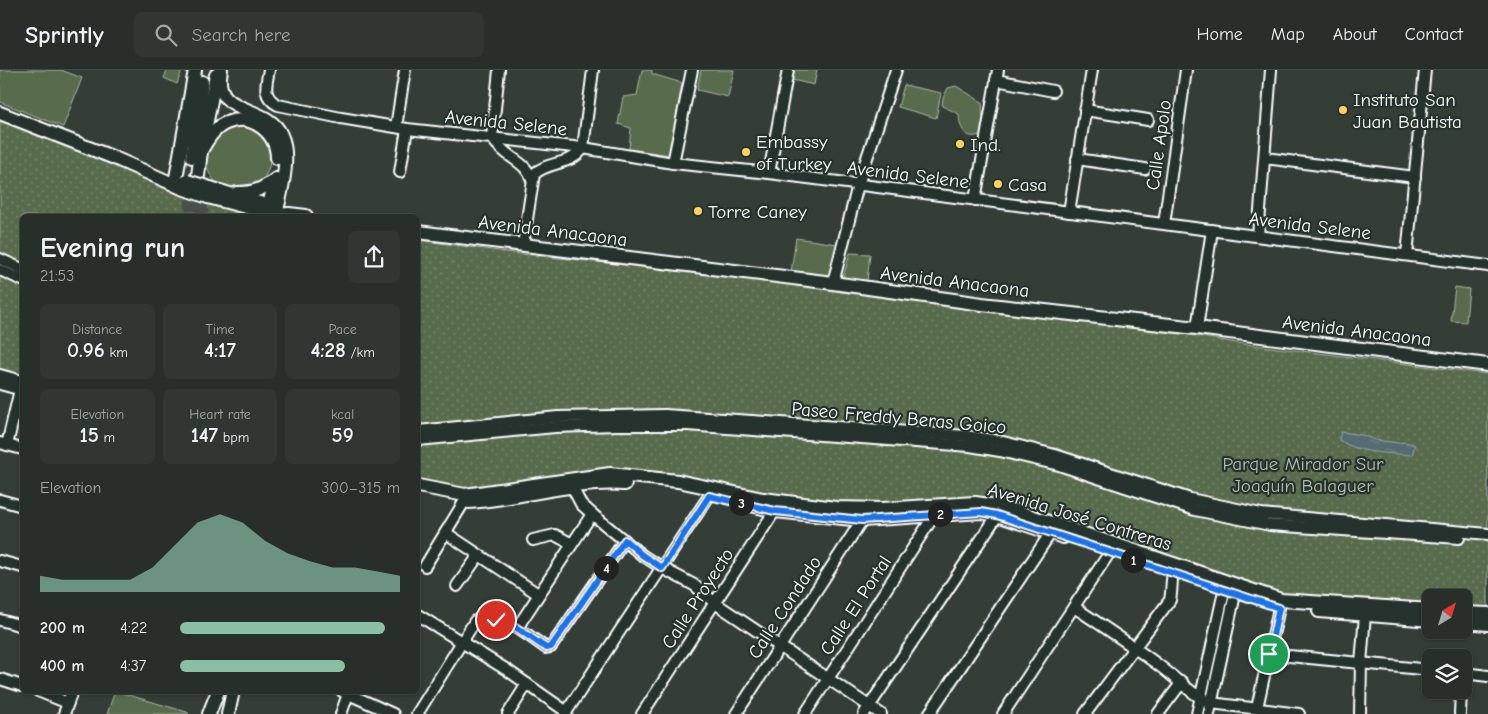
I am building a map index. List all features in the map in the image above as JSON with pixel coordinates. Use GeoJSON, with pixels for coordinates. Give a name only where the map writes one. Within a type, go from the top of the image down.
{"type":"FeatureCollection","features":[{"type":"Feature","properties":{"kind":"main road"},"geometry":{"type":"LineString","coordinates":[[185,181],[195,70]]}},
{"type":"Feature","properties":{"kind":"main road"},"geometry":{"type":"LineString","coordinates":[[185,181],[203,70]]}},
{"type":"Feature","properties":{"kind":"main road"},"geometry":{"type":"LineString","coordinates":[[201,151],[217,70]]}},
{"type":"Feature","properties":{"kind":"main road"},"geometry":{"type":"LineString","coordinates":[[221,70],[220,85],[227,98],[240,108],[254,112],[270,121],[278,128],[282,136],[285,158],[276,211]]}},
{"type":"Feature","properties":{"kind":"main road"},"geometry":{"type":"LineString","coordinates":[[0,113],[112,157],[185,181],[209,193],[294,214]]}},
{"type":"Feature","properties":{"kind":"main road"},"geometry":{"type":"LineString","coordinates":[[185,181],[208,138],[216,129],[226,123],[248,120],[260,126],[271,135],[277,147],[276,211]]}},
{"type":"Feature","properties":{"kind":"main road"},"geometry":{"type":"LineString","coordinates":[[209,193],[256,191],[264,188],[276,179]]}},
{"type":"Feature","properties":{"kind":"main road"},"geometry":{"type":"LineString","coordinates":[[226,192],[276,211]]}},
{"type":"Feature","properties":{"kind":"main road","name":"Avenida Anacaona"},"geometry":{"type":"LineString","coordinates":[[420,232],[833,283],[982,304],[1197,328],[1488,366]]}},
{"type":"Feature","properties":{"kind":"main road","name":"Avenida José Contreras"},"geometry":{"type":"LineString","coordinates":[[420,495],[464,502],[507,498],[610,474],[687,482],[778,506]]}},
{"type":"Feature","properties":{"kind":"main road","name":"Avenida José Contreras"},"geometry":{"type":"LineString","coordinates":[[420,486],[465,495],[572,483],[612,483],[669,488],[778,506],[863,515],[1000,511]]}},
{"type":"Feature","properties":{"kind":"main road","name":"Avenida José Contreras"},"geometry":{"type":"LineString","coordinates":[[863,515],[960,503],[981,503],[1230,588],[1279,608],[1422,619]]}},
{"type":"Feature","properties":{"kind":"main road","name":"Avenida José Contreras"},"geometry":{"type":"LineString","coordinates":[[1053,529],[1110,552],[1173,573],[1281,600],[1422,609]]}},
{"type":"Feature","properties":{"kind":"main road"},"geometry":{"type":"LineString","coordinates":[[1472,613],[1488,614]]}},
{"type":"Feature","properties":{"kind":"main road"},"geometry":{"type":"LineString","coordinates":[[1472,623],[1488,624]]}},
{"type":"Feature","properties":{"kind":"main road"},"geometry":{"type":"LineString","coordinates":[[209,714],[217,694]]}},
{"type":"Feature","properties":{"kind":"main road"},"geometry":{"type":"LineString","coordinates":[[216,714],[221,694]]}},
{"type":"Feature","properties":{"kind":"main road"},"geometry":{"type":"LineString","coordinates":[[228,714],[234,694]]}},
{"type":"Feature","properties":{"kind":"main road"},"geometry":{"type":"LineString","coordinates":[[233,714],[235,694]]}},
{"type":"Feature","properties":{"kind":"street","name":"Avenida Selene"},"geometry":{"type":"LineString","coordinates":[[269,70],[265,90],[268,98],[278,105],[402,128],[583,148],[673,163],[769,173],[1488,266]]}},
{"type":"Feature","properties":{"kind":"street"},"geometry":{"type":"LineString","coordinates":[[400,172],[405,70]]}},
{"type":"Feature","properties":{"kind":"street"},"geometry":{"type":"LineString","coordinates":[[499,70],[492,138],[504,151],[525,166],[532,180]]}},
{"type":"Feature","properties":{"kind":"street"},"geometry":{"type":"LineString","coordinates":[[523,245],[534,174],[540,169],[576,156],[583,148],[593,70]]}},
{"type":"Feature","properties":{"kind":"street"},"geometry":{"type":"LineString","coordinates":[[673,163],[692,70]]}},
{"type":"Feature","properties":{"kind":"street"},"geometry":{"type":"LineString","coordinates":[[769,173],[788,70]]}},
{"type":"Feature","properties":{"kind":"street"},"geometry":{"type":"LineString","coordinates":[[833,283],[858,185],[896,70]]}},
{"type":"Feature","properties":{"kind":"street"},"geometry":{"type":"LineString","coordinates":[[1069,212],[1092,70]]}},
{"type":"Feature","properties":{"kind":"street","name":"Calle Apolo"},"geometry":{"type":"LineString","coordinates":[[1164,224],[1186,70]]}},
{"type":"Feature","properties":{"kind":"street"},"geometry":{"type":"LineString","coordinates":[[1258,236],[1271,70]]}},
{"type":"Feature","properties":{"kind":"street"},"geometry":{"type":"LineString","coordinates":[[1407,255],[1425,70]]}},
{"type":"Feature","properties":{"kind":"street"},"geometry":{"type":"LineString","coordinates":[[975,200],[997,75],[1054,91]]}},
{"type":"Feature","properties":{"kind":"street"},"geometry":{"type":"LineString","coordinates":[[1085,110],[1148,120]]}},
{"type":"Feature","properties":{"kind":"street"},"geometry":{"type":"LineString","coordinates":[[1265,158],[1415,176]]}},
{"type":"Feature","properties":{"kind":"street"},"geometry":{"type":"LineString","coordinates":[[1077,160],[1145,169]]}},
{"type":"Feature","properties":{"kind":"street"},"geometry":{"type":"LineString","coordinates":[[1197,328],[1212,230]]}},
{"type":"Feature","properties":{"kind":"street"},"geometry":{"type":"LineString","coordinates":[[0,259],[20,268]]}},
{"type":"Feature","properties":{"kind":"street"},"geometry":{"type":"LineString","coordinates":[[0,270],[20,279]]}},
{"type":"Feature","properties":{"kind":"street"},"geometry":{"type":"LineString","coordinates":[[0,375],[20,384]]}},
{"type":"Feature","properties":{"kind":"street"},"geometry":{"type":"LineString","coordinates":[[0,384],[20,385]]}},
{"type":"Feature","properties":{"kind":"street"},"geometry":{"type":"LineString","coordinates":[[20,392],[4,444],[20,448]]}},
{"type":"Feature","properties":{"kind":"street","name":"Paseo Freddy Beras Goico"},"geometry":{"type":"LineString","coordinates":[[420,430],[558,417],[665,415],[794,428],[1000,450],[1058,465],[1195,510],[1270,525],[1488,540]]}},
{"type":"Feature","properties":{"kind":"street","name":"Paseo Freddy Beras Goico"},"geometry":{"type":"LineString","coordinates":[[420,440],[555,427],[616,425],[794,428],[957,436],[999,441],[1055,454],[1190,499],[1261,514],[1488,534]]}},
{"type":"Feature","properties":{"kind":"street"},"geometry":{"type":"LineString","coordinates":[[572,483],[581,504],[642,555],[694,585],[715,603],[828,679],[867,710],[881,714]]}},
{"type":"Feature","properties":{"kind":"street"},"geometry":{"type":"LineString","coordinates":[[420,616],[527,684],[566,713],[709,496]]}},
{"type":"Feature","properties":{"kind":"street"},"geometry":{"type":"LineString","coordinates":[[0,500],[20,505]]}},
{"type":"Feature","properties":{"kind":"street"},"geometry":{"type":"LineString","coordinates":[[425,566],[464,502]]}},
{"type":"Feature","properties":{"kind":"street","name":"Calle Proyecto"},"geometry":{"type":"LineString","coordinates":[[642,714],[778,506]]}},
{"type":"Feature","properties":{"kind":"street"},"geometry":{"type":"LineString","coordinates":[[867,710],[1000,511]]}},
{"type":"Feature","properties":{"kind":"street"},"geometry":{"type":"LineString","coordinates":[[517,628],[592,514]]}},
{"type":"Feature","properties":{"kind":"street","name":"Calle El Portal"},"geometry":{"type":"LineString","coordinates":[[805,714],[935,514]]}},
{"type":"Feature","properties":{"kind":"street","name":"Calle Condado"},"geometry":{"type":"LineString","coordinates":[[736,714],[863,515]]}},
{"type":"Feature","properties":{"kind":"street"},"geometry":{"type":"LineString","coordinates":[[1469,532],[1488,526]]}},
{"type":"Feature","properties":{"kind":"street"},"geometry":{"type":"LineString","coordinates":[[929,714],[1053,529]]}},
{"type":"Feature","properties":{"kind":"street"},"geometry":{"type":"LineString","coordinates":[[446,533],[538,594]]}},
{"type":"Feature","properties":{"kind":"street"},"geometry":{"type":"LineString","coordinates":[[534,540],[555,534],[572,544]]}},
{"type":"Feature","properties":{"kind":"street"},"geometry":{"type":"LineString","coordinates":[[418,714],[475,622],[482,619],[501,621],[517,628],[546,648],[551,647],[625,540]]}},
{"type":"Feature","properties":{"kind":"street"},"geometry":{"type":"LineString","coordinates":[[1003,714],[1110,552]]}},
{"type":"Feature","properties":{"kind":"street"},"geometry":{"type":"LineString","coordinates":[[457,586],[479,555]]}},
{"type":"Feature","properties":{"kind":"street"},"geometry":{"type":"LineString","coordinates":[[0,561],[20,566]]}},
{"type":"Feature","properties":{"kind":"street"},"geometry":{"type":"LineString","coordinates":[[1085,714],[1170,600],[1172,593],[1170,584],[1173,573]]}},
{"type":"Feature","properties":{"kind":"street"},"geometry":{"type":"LineString","coordinates":[[1196,714],[1230,588]]}},
{"type":"Feature","properties":{"kind":"street"},"geometry":{"type":"LineString","coordinates":[[1209,714],[1230,588]]}},
{"type":"Feature","properties":{"kind":"street"},"geometry":{"type":"LineString","coordinates":[[1074,607],[1135,648],[1182,682],[1200,698],[1211,703],[1299,714]]}},
{"type":"Feature","properties":{"kind":"street"},"geometry":{"type":"LineString","coordinates":[[1257,708],[1279,608]]}},
{"type":"Feature","properties":{"kind":"street"},"geometry":{"type":"LineString","coordinates":[[1360,714],[1361,663],[1365,615]]}},
{"type":"Feature","properties":{"kind":"street"},"geometry":{"type":"LineString","coordinates":[[0,620],[20,625]]}},
{"type":"Feature","properties":{"kind":"street"},"geometry":{"type":"LineString","coordinates":[[1269,654],[1422,669]]}},
{"type":"Feature","properties":{"kind":"street"},"geometry":{"type":"LineString","coordinates":[[1472,674],[1488,676]]}},
{"type":"Feature","properties":{"kind":"street"},"geometry":{"type":"LineString","coordinates":[[0,679],[20,685]]}},
{"type":"Feature","properties":{"kind":"street"},"geometry":{"type":"LineString","coordinates":[[1158,714],[1182,682]]}},
{"type":"Feature","properties":{"kind":"street"},"geometry":{"type":"LineString","coordinates":[[508,714],[527,684]]}},
{"type":"Feature","properties":{"kind":"street"},"geometry":{"type":"LineString","coordinates":[[46,694],[68,703]]}},
{"type":"Feature","properties":{"kind":"street"},"geometry":{"type":"LineString","coordinates":[[64,714],[71,694]]}},
{"type":"Feature","properties":{"kind":"street"},"geometry":{"type":"LineString","coordinates":[[341,714],[345,694]]}},
{"type":"Feature","properties":{"kind":"street"},"geometry":{"type":"LineString","coordinates":[[349,694],[393,714]]}},
{"type":"Feature","properties":{"kind":"street"},"geometry":{"type":"LineString","coordinates":[[1460,714],[1461,699]]}},
{"type":"Feature","properties":{"kind":"green space"},"geometry":{"type":"Polygon","coordinates":[[[0,70],[61,70],[82,78],[63,127],[0,102],[0,70]]]}},
{"type":"Feature","properties":{"kind":"green space"},"geometry":{"type":"Polygon","coordinates":[[[167,70],[182,70],[177,84],[164,78],[167,70]]]}},
{"type":"Feature","properties":{"kind":"green space"},"geometry":{"type":"Polygon","coordinates":[[[642,70],[652,70],[652,74],[682,83],[670,155],[629,149],[631,128],[618,124],[623,97],[637,95],[642,70]]]}},
{"type":"Feature","properties":{"kind":"green space"},"geometry":{"type":"Polygon","coordinates":[[[701,70],[734,70],[728,97],[697,90],[701,70]]]}},
{"type":"Feature","properties":{"kind":"green space"},"geometry":{"type":"Polygon","coordinates":[[[793,70],[817,70],[814,85],[792,80],[793,70]]]}},
{"type":"Feature","properties":{"kind":"green space"},"geometry":{"type":"Polygon","coordinates":[[[904,85],[941,93],[936,118],[898,107],[904,85]]]}},
{"type":"Feature","properties":{"kind":"green space"},"geometry":{"type":"Polygon","coordinates":[[[956,86],[982,102],[982,134],[976,136],[968,135],[962,129],[959,114],[942,106],[943,98],[948,88],[956,86]]]}},
{"type":"Feature","properties":{"kind":"green space"},"geometry":{"type":"Polygon","coordinates":[[[0,120],[210,201],[260,214],[20,214],[20,378],[0,373],[0,120]]]}},
{"type":"Feature","properties":{"kind":"green space"},"geometry":{"type":"Polygon","coordinates":[[[238,127],[250,130],[261,136],[267,147],[270,159],[267,171],[261,182],[250,188],[238,191],[226,188],[215,182],[209,171],[206,159],[209,147],[215,136],[226,130],[238,127]]]}},
{"type":"Feature","properties":{"kind":"green space"},"geometry":{"type":"Polygon","coordinates":[[[796,238],[837,244],[830,279],[791,272],[796,238]]]}},
{"type":"Feature","properties":{"kind":"green space","name":"Parque Mirador Sur Joaquín Balaguer"},"geometry":{"type":"Polygon","coordinates":[[[420,240],[521,254],[720,275],[1488,374],[1488,611],[1472,610],[1472,589],[1422,589],[1422,606],[1281,596],[999,503],[805,502],[679,478],[471,491],[420,483],[420,240]]]}},
{"type":"Feature","properties":{"kind":"green space"},"geometry":{"type":"Polygon","coordinates":[[[850,253],[870,254],[867,281],[843,278],[850,253]]]}},
{"type":"Feature","properties":{"kind":"green space"},"geometry":{"type":"Polygon","coordinates":[[[1455,287],[1469,289],[1466,322],[1451,321],[1455,287]]]}},
{"type":"Feature","properties":{"kind":"green space"},"geometry":{"type":"Polygon","coordinates":[[[114,694],[125,694],[189,714],[107,714],[114,694]]]}},
{"type":"Feature","properties":{"kind":"water"},"geometry":{"type":"Polygon","coordinates":[[[1341,432],[1362,435],[1375,440],[1405,442],[1415,445],[1412,455],[1374,452],[1347,445],[1339,440],[1341,432]]]}},
{"type":"Feature","properties":{"kind":"tunnel"},"geometry":{"type":"LineString","coordinates":[[191,181],[191,214]]}},
{"type":"Feature","properties":{"kind":"tunnel"},"geometry":{"type":"LineString","coordinates":[[199,184],[203,214]]}},
{"type":"Feature","properties":{"kind":"place","name":"Instituto San Juan Bautista"},"geometry":{"type":"Point","coordinates":[1343,110]}},
{"type":"Feature","properties":{"kind":"place","name":"Ind."},"geometry":{"type":"Point","coordinates":[960,144]}},
{"type":"Feature","properties":{"kind":"place","name":"Embassy of Turkey"},"geometry":{"type":"Point","coordinates":[746,152]}},
{"type":"Feature","properties":{"kind":"place","name":"Casa"},"geometry":{"type":"Point","coordinates":[998,184]}},
{"type":"Feature","properties":{"kind":"place","name":"Torre Caney"},"geometry":{"type":"Point","coordinates":[698,211]}},
{"type":"Feature","properties":{"kind":"route"},"geometry":{"type":"LineString","coordinates":[[496,620],[517,628],[546,648],[551,647],[625,540],[642,555],[662,568],[709,496],[775,511],[862,520],[981,512],[997,515],[1279,608],[1269,654]]}}]}
